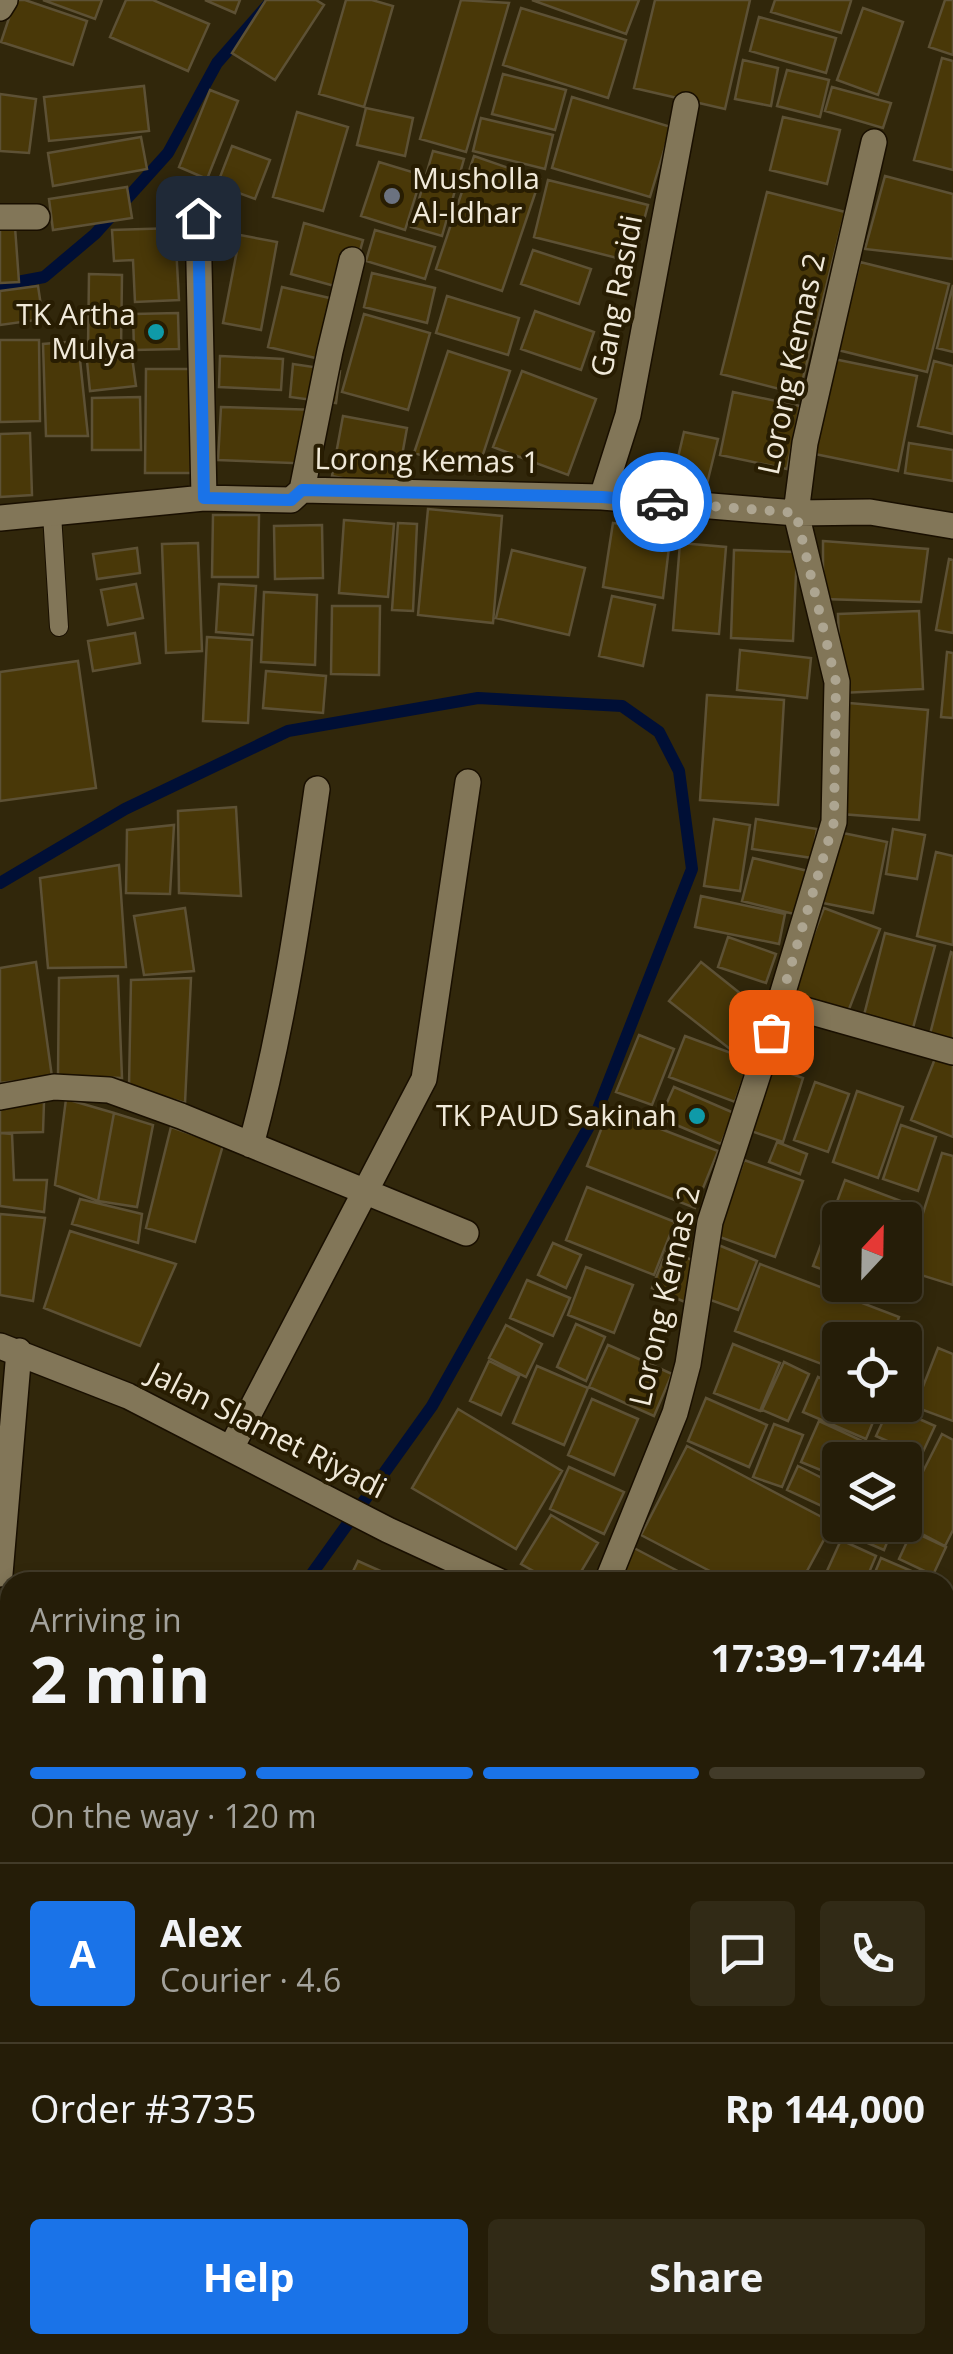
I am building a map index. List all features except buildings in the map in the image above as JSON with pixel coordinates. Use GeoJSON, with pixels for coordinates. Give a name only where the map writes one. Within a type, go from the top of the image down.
{"type":"FeatureCollection","features":[{"type":"Feature","properties":{"kind":"street"},"geometry":{"type":"LineString","coordinates":[[0,8],[5,0]]}},
{"type":"Feature","properties":{"kind":"street","name":"Gang Rasidi"},"geometry":{"type":"LineString","coordinates":[[602,497],[628,415],[686,106]]}},
{"type":"Feature","properties":{"kind":"street","name":"Lorong Kemas 2"},"geometry":{"type":"LineString","coordinates":[[611,1572],[675,1413],[688,1364],[710,1222],[834,822],[836,682],[796,513],[805,443],[874,142]]}},
{"type":"Feature","properties":{"kind":"street"},"geometry":{"type":"LineString","coordinates":[[0,217],[38,217]]}},
{"type":"Feature","properties":{"kind":"street"},"geometry":{"type":"LineString","coordinates":[[198,218],[204,498]]}},
{"type":"Feature","properties":{"kind":"street"},"geometry":{"type":"LineString","coordinates":[[302,490],[352,260]]}},
{"type":"Feature","properties":{"kind":"street","name":"Lorong Kemas 1"},"geometry":{"type":"LineString","coordinates":[[0,518],[204,498],[291,500],[302,490],[602,497],[796,513],[870,512],[953,526]]}},
{"type":"Feature","properties":{"kind":"street"},"geometry":{"type":"LineString","coordinates":[[230,1448],[424,1079],[468,782]]}},
{"type":"Feature","properties":{"kind":"street"},"geometry":{"type":"LineString","coordinates":[[251,1145],[269,1080],[291,966],[317,789]]}},
{"type":"Feature","properties":{"kind":"street"},"geometry":{"type":"LineString","coordinates":[[780,1003],[953,1052]]}},
{"type":"Feature","properties":{"kind":"street"},"geometry":{"type":"LineString","coordinates":[[0,1097],[54,1086],[109,1090],[466,1233]]}},
{"type":"Feature","properties":{"kind":"street"},"geometry":{"type":"LineString","coordinates":[[0,1572],[10,1349]]}},
{"type":"Feature","properties":{"kind":"street","name":"Jalan Slamet Riyadi"},"geometry":{"type":"LineString","coordinates":[[10,1349],[128,1396],[388,1530],[478,1572]]}},
{"type":"Feature","properties":{"kind":"lane"},"geometry":{"type":"LineString","coordinates":[[52,514],[59,627]]}},
{"type":"Feature","properties":{"kind":"waterway"},"geometry":{"type":"LineString","coordinates":[[0,285],[44,277],[95,234],[168,153],[217,63],[272,0]]}},
{"type":"Feature","properties":{"kind":"waterway"},"geometry":{"type":"LineString","coordinates":[[0,883],[125,809],[288,731],[478,698],[622,706],[659,732],[679,771],[692,869],[596,1114],[432,1406],[313,1572]]}},
{"type":"Feature","properties":{"kind":"way so far"},"geometry":{"type":"LineString","coordinates":[[662,502],[796,513],[836,682],[834,822],[771,1032]]}},
{"type":"Feature","properties":{"kind":"place","name":"Musholla Al-Idhar"},"geometry":{"type":"Point","coordinates":[392,196]}},
{"type":"Feature","properties":{"kind":"place","name":"TK Artha Mulya"},"geometry":{"type":"Point","coordinates":[156,332]}},
{"type":"Feature","properties":{"kind":"place","name":"TK PAUD Sakinah"},"geometry":{"type":"Point","coordinates":[697,1116]}},
{"type":"Feature","properties":{"kind":"route"},"geometry":{"type":"LineString","coordinates":[[198,218],[204,498],[291,500],[302,490],[662,502]]}}]}
